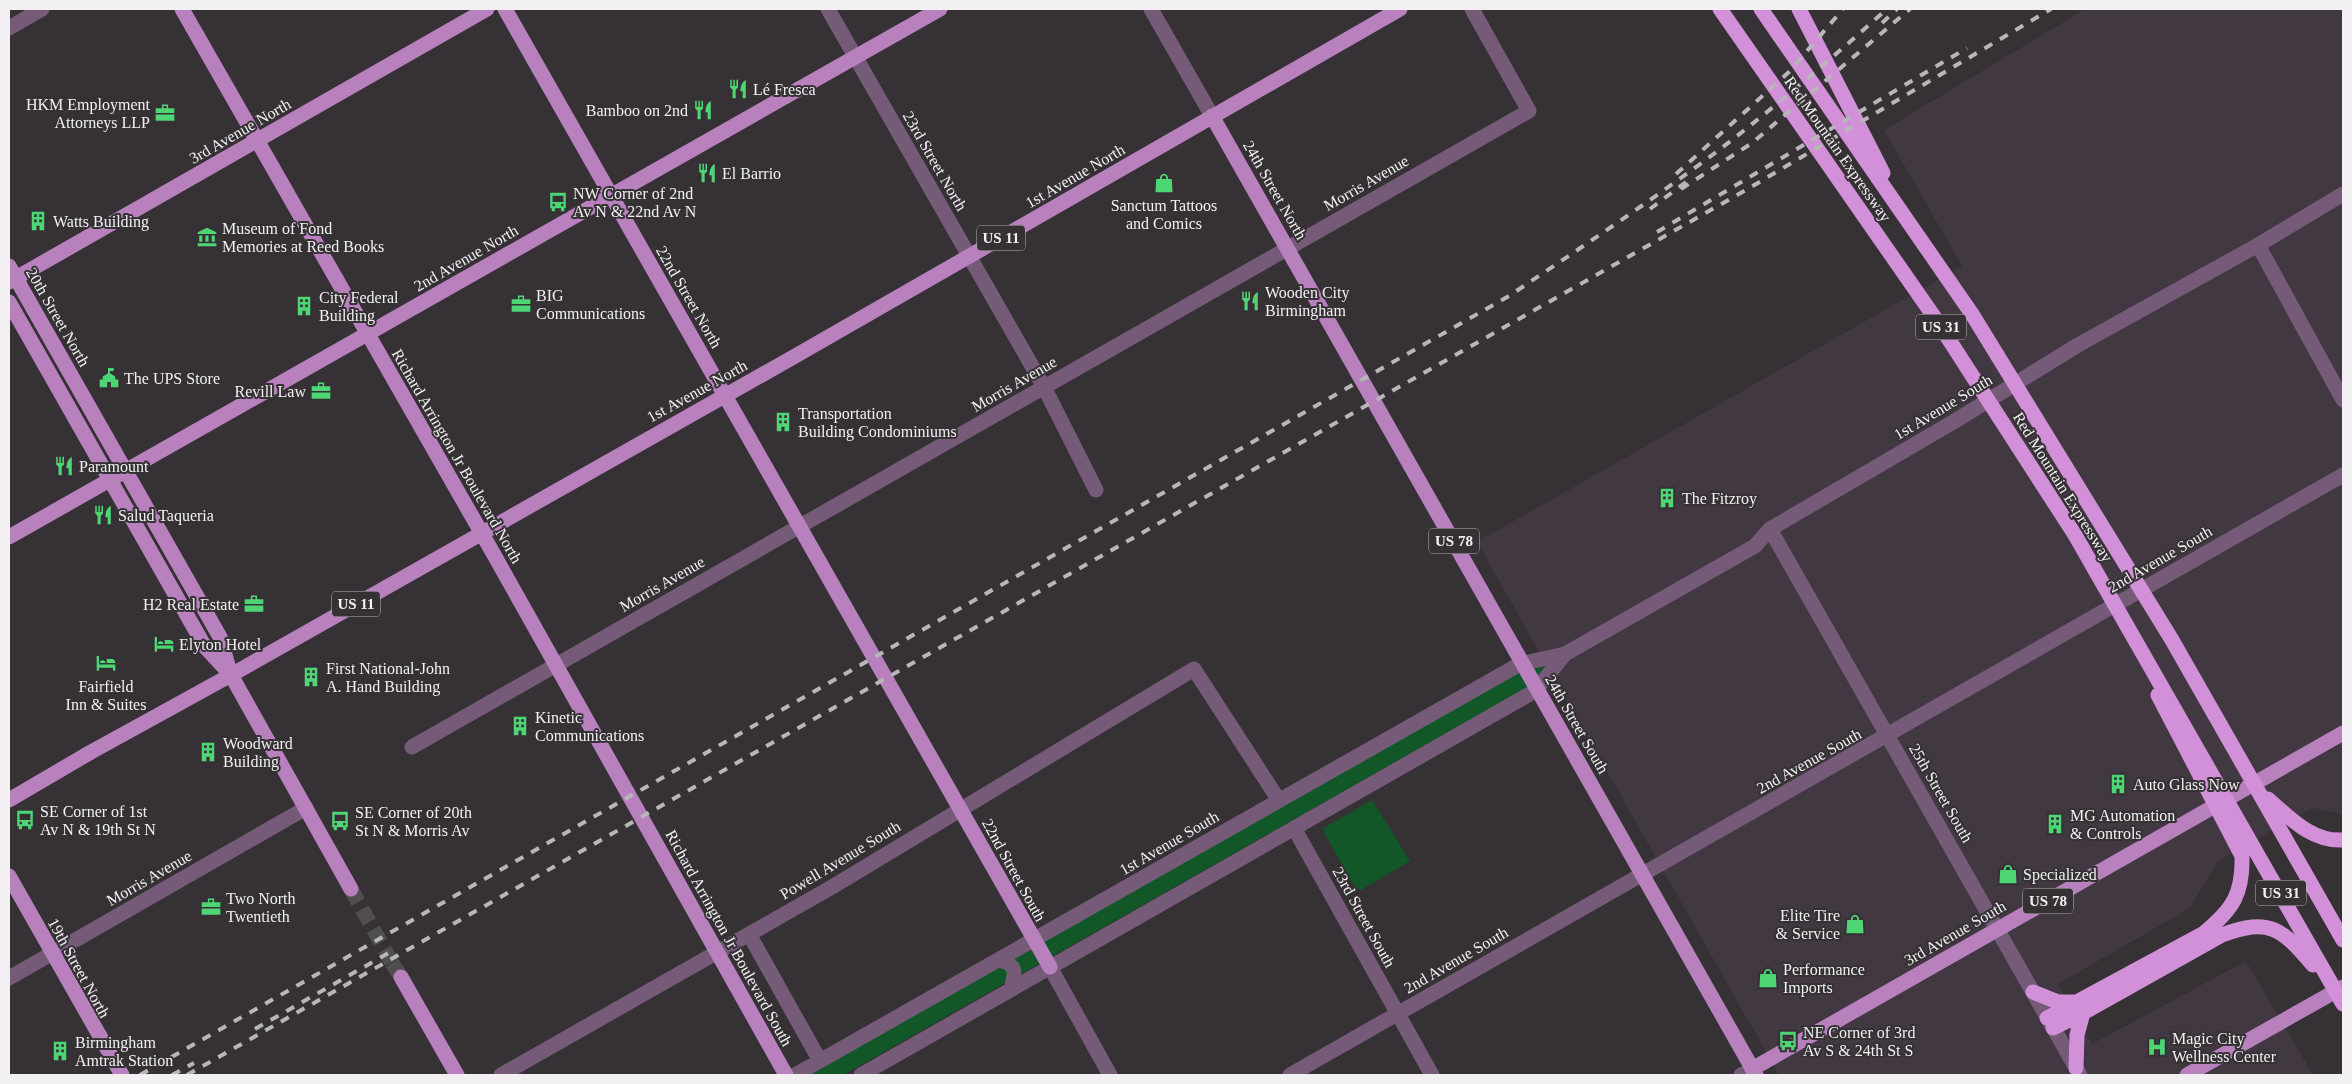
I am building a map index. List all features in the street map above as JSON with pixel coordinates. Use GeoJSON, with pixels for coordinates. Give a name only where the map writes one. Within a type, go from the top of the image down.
{"type":"FeatureCollection","features":[{"type":"Feature","properties":{"kind":"highway","name":"Red Mountain Expressway"},"geometry":{"type":"LineString","coordinates":[[1720,9],[1935,318],[2076,535],[2155,672],[2157,693],[2192,748],[2249,852]]}},
{"type":"Feature","properties":{"kind":"highway","name":"Red Mountain Expressway"},"geometry":{"type":"LineString","coordinates":[[1761,9],[1972,314],[2172,640],[2343,940]]}},
{"type":"Feature","properties":{"kind":"highway"},"geometry":{"type":"LineString","coordinates":[[1799,9],[1911,227]]}},
{"type":"Feature","properties":{"kind":"highway"},"geometry":{"type":"LineString","coordinates":[[2259,792],[2300,826],[2317,836],[2343,840]]}},
{"type":"Feature","properties":{"kind":"highway"},"geometry":{"type":"LineString","coordinates":[[2033,992],[2080,1008],[2204,933],[2224,917],[2236,899],[2249,852]]}},
{"type":"Feature","properties":{"kind":"highway","name":"US 31"},"geometry":{"type":"LineString","coordinates":[[2249,852],[2301,941]]}},
{"type":"Feature","properties":{"kind":"highway"},"geometry":{"type":"LineString","coordinates":[[2050,1023],[2222,934],[2245,926],[2272,927],[2301,941],[2341,994]]}},
{"type":"Feature","properties":{"kind":"highway"},"geometry":{"type":"LineString","coordinates":[[2078,1072],[2076,1035],[2080,1008]]}},
{"type":"Feature","properties":{"kind":"main road","name":"Richard Arrington Jr Boulevard North"},"geometry":{"type":"LineString","coordinates":[[182,9],[642,818]]}},
{"type":"Feature","properties":{"kind":"main road","name":"3rd Avenue North"},"geometry":{"type":"LineString","coordinates":[[11,275],[258,141],[487,9]]}},
{"type":"Feature","properties":{"kind":"main road","name":"22nd Street North"},"geometry":{"type":"LineString","coordinates":[[505,9],[888,682]]}},
{"type":"Feature","properties":{"kind":"main road","name":"2nd Avenue North"},"geometry":{"type":"LineString","coordinates":[[9,536],[126,472],[940,9]]}},
{"type":"Feature","properties":{"kind":"main road","name":"1st Avenue North"},"geometry":{"type":"LineString","coordinates":[[9,800],[91,752],[725,396],[1400,9]]}},
{"type":"Feature","properties":{"kind":"main road","name":"24th Street North"},"geometry":{"type":"LineString","coordinates":[[1212,116],[1368,390]]}},
{"type":"Feature","properties":{"kind":"main road","name":"20th Street North"},"geometry":{"type":"LineString","coordinates":[[11,275],[220,637],[231,675],[351,889]]}},
{"type":"Feature","properties":{"kind":"main road","name":"20th Street North"},"geometry":{"type":"LineString","coordinates":[[9,302],[205,647],[231,675]]}},
{"type":"Feature","properties":{"kind":"main road","name":"24th Street South"},"geometry":{"type":"LineString","coordinates":[[1368,390],[1642,874],[1750,1073]]}},
{"type":"Feature","properties":{"kind":"main road","name":"22nd Street South"},"geometry":{"type":"LineString","coordinates":[[888,682],[1050,967]]}},
{"type":"Feature","properties":{"kind":"main road","name":"3rd Avenue South"},"geometry":{"type":"LineString","coordinates":[[1750,1073],[1998,929],[2343,733]]}},
{"type":"Feature","properties":{"kind":"main road","name":"Richard Arrington Jr Boulevard South"},"geometry":{"type":"LineString","coordinates":[[642,818],[786,1075]]}},
{"type":"Feature","properties":{"kind":"main road","name":"19th Street North"},"geometry":{"type":"LineString","coordinates":[[9,876],[52,955],[122,1075]]}},
{"type":"Feature","properties":{"kind":"main road"},"geometry":{"type":"LineString","coordinates":[[401,977],[457,1075]]}},
{"type":"Feature","properties":{"kind":"main road"},"geometry":{"type":"LineString","coordinates":[[2187,1075],[2341,994]]}},
{"type":"Feature","properties":{"kind":"street"},"geometry":{"type":"LineString","coordinates":[[9,28],[42,9]]}},
{"type":"Feature","properties":{"kind":"street","name":"23rd Street North"},"geometry":{"type":"LineString","coordinates":[[828,9],[1044,386],[1096,490]]}},
{"type":"Feature","properties":{"kind":"street","name":"24th Street North"},"geometry":{"type":"LineString","coordinates":[[1151,9],[1212,116]]}},
{"type":"Feature","properties":{"kind":"street","name":"Morris Avenue"},"geometry":{"type":"LineString","coordinates":[[412,747],[1529,111],[1472,9]]}},
{"type":"Feature","properties":{"kind":"street","name":"1st Avenue South"},"geometry":{"type":"LineString","coordinates":[[795,1075],[1278,799],[1520,664],[1565,654],[1755,546],[1770,528],[1955,421],[2078,345],[2258,245],[2343,194]]}},
{"type":"Feature","properties":{"kind":"street"},"geometry":{"type":"LineString","coordinates":[[2258,245],[2343,400]]}},
{"type":"Feature","properties":{"kind":"street","name":"2nd Avenue South"},"geometry":{"type":"LineString","coordinates":[[1290,1075],[1888,736],[2343,475]]}},
{"type":"Feature","properties":{"kind":"street","name":"25th Street South"},"geometry":{"type":"LineString","coordinates":[[1770,528],[2078,1072]]}},
{"type":"Feature","properties":{"kind":"street","name":"1st Avenue South"},"geometry":{"type":"LineString","coordinates":[[861,1075],[1535,691],[1565,654]]}},
{"type":"Feature","properties":{"kind":"street","name":"Powell Avenue South"},"geometry":{"type":"LineString","coordinates":[[500,1075],[832,887],[1194,669],[1278,799]]}},
{"type":"Feature","properties":{"kind":"street","name":"Morris Avenue"},"geometry":{"type":"LineString","coordinates":[[9,978],[306,808]]}},
{"type":"Feature","properties":{"kind":"street","name":"23rd Street South"},"geometry":{"type":"LineString","coordinates":[[1294,828],[1432,1075]]}},
{"type":"Feature","properties":{"kind":"street"},"geometry":{"type":"LineString","coordinates":[[749,934],[820,1061]]}},
{"type":"Feature","properties":{"kind":"street"},"geometry":{"type":"LineString","coordinates":[[998,960],[1009,962],[1014,967],[1016,974],[1011,989]]}},
{"type":"Feature","properties":{"kind":"street","name":"22nd Street South"},"geometry":{"type":"LineString","coordinates":[[1050,967],[1110,1075]]}},
{"type":"Feature","properties":{"kind":"shaded area"},"geometry":{"type":"Polygon","coordinates":[[[2085,9],[2343,9],[2343,814],[2313,808],[2218,861],[2190,908],[2058,984],[2092,1044],[2246,961],[2313,1075],[1779,1075],[1477,542],[1962,266],[1884,130],[2085,9]]]}},
{"type":"Feature","properties":{"kind":"green space"},"geometry":{"type":"Polygon","coordinates":[[[1548,664],[1531,685],[843,1075],[808,1075],[1522,669],[1548,664]]]}},
{"type":"Feature","properties":{"kind":"green space"},"geometry":{"type":"Polygon","coordinates":[[[1372,800],[1410,861],[1361,890],[1356,889],[1322,829],[1372,800]]]}},
{"type":"Feature","properties":{"kind":"tunnel"},"geometry":{"type":"LineString","coordinates":[[351,889],[392,963]]}},
{"type":"Feature","properties":{"kind":"tunnel"},"geometry":{"type":"LineString","coordinates":[[392,963],[401,977]]}},
{"type":"Feature","properties":{"kind":"railway"},"geometry":{"type":"LineString","coordinates":[[1676,174],[1789,72],[1843,9]]}},
{"type":"Feature","properties":{"kind":"railway"},"geometry":{"type":"LineString","coordinates":[[140,1075],[1509,296],[1639,208],[1715,153],[1759,119],[1887,9]]}},
{"type":"Feature","properties":{"kind":"railway"},"geometry":{"type":"LineString","coordinates":[[1882,23],[1897,9]]}},
{"type":"Feature","properties":{"kind":"railway"},"geometry":{"type":"LineString","coordinates":[[1681,189],[1752,143],[1910,9]]}},
{"type":"Feature","properties":{"kind":"railway"},"geometry":{"type":"LineString","coordinates":[[187,1075],[1746,190],[2051,9]]}},
{"type":"Feature","properties":{"kind":"railway"},"geometry":{"type":"LineString","coordinates":[[1657,232],[1967,48]]}},
{"type":"Feature","properties":{"kind":"railway"},"geometry":{"type":"LineString","coordinates":[[1650,209],[1686,182]]}},
{"type":"Feature","properties":{"kind":"railway"},"geometry":{"type":"LineString","coordinates":[[255,1029],[392,951]]}},
{"type":"Feature","properties":{"kind":"railway"},"geometry":{"type":"LineString","coordinates":[[172,1075],[194,1063]]}},
{"type":"Feature","properties":{"kind":"place","name":"Lé Fresca"},"geometry":{"type":"Point","coordinates":[738,89]}},
{"type":"Feature","properties":{"kind":"place","name":"Bamboo on 2nd"},"geometry":{"type":"Point","coordinates":[703,110]}},
{"type":"Feature","properties":{"kind":"place","name":"HKM Employment Attorneys LLP"},"geometry":{"type":"Point","coordinates":[165,113]}},
{"type":"Feature","properties":{"kind":"place","name":"El Barrio"},"geometry":{"type":"Point","coordinates":[707,173]}},
{"type":"Feature","properties":{"kind":"place","name":"Sanctum Tattoos and Comics"},"geometry":{"type":"Point","coordinates":[1164,183]}},
{"type":"Feature","properties":{"kind":"place","name":"NW Corner of 2nd Av N & 22nd Av N"},"geometry":{"type":"Point","coordinates":[558,202]}},
{"type":"Feature","properties":{"kind":"place","name":"Watts Building"},"geometry":{"type":"Point","coordinates":[38,221]}},
{"type":"Feature","properties":{"kind":"place","name":"Museum of Fond Memories at Reed Books"},"geometry":{"type":"Point","coordinates":[207,237]}},
{"type":"Feature","properties":{"kind":"place","name":"Wooden City Birmingham"},"geometry":{"type":"Point","coordinates":[1250,301]}},
{"type":"Feature","properties":{"kind":"place","name":"BIG Communications"},"geometry":{"type":"Point","coordinates":[521,304]}},
{"type":"Feature","properties":{"kind":"place","name":"City Federal Building"},"geometry":{"type":"Point","coordinates":[304,306]}},
{"type":"Feature","properties":{"kind":"place","name":"The UPS Store"},"geometry":{"type":"Point","coordinates":[109,378]}},
{"type":"Feature","properties":{"kind":"place","name":"Revill Law"},"geometry":{"type":"Point","coordinates":[321,391]}},
{"type":"Feature","properties":{"kind":"place","name":"Transportation Building Condominiums"},"geometry":{"type":"Point","coordinates":[783,422]}},
{"type":"Feature","properties":{"kind":"place","name":"Paramount"},"geometry":{"type":"Point","coordinates":[64,466]}},
{"type":"Feature","properties":{"kind":"place","name":"The Fitzroy"},"geometry":{"type":"Point","coordinates":[1667,498]}},
{"type":"Feature","properties":{"kind":"place","name":"Salud Taqueria"},"geometry":{"type":"Point","coordinates":[103,515]}},
{"type":"Feature","properties":{"kind":"place","name":"H2 Real Estate"},"geometry":{"type":"Point","coordinates":[254,604]}},
{"type":"Feature","properties":{"kind":"place","name":"Elyton Hotel"},"geometry":{"type":"Point","coordinates":[164,644]}},
{"type":"Feature","properties":{"kind":"place","name":"Fairfield Inn & Suites"},"geometry":{"type":"Point","coordinates":[106,663]}},
{"type":"Feature","properties":{"kind":"place","name":"First National-John A. Hand Building"},"geometry":{"type":"Point","coordinates":[311,677]}},
{"type":"Feature","properties":{"kind":"place","name":"Kinetic Communications"},"geometry":{"type":"Point","coordinates":[520,726]}},
{"type":"Feature","properties":{"kind":"place","name":"Woodward Building"},"geometry":{"type":"Point","coordinates":[208,752]}},
{"type":"Feature","properties":{"kind":"place","name":"Auto Glass Now"},"geometry":{"type":"Point","coordinates":[2118,784]}},
{"type":"Feature","properties":{"kind":"place","name":"SE Corner of 1st Av N & 19th St N"},"geometry":{"type":"Point","coordinates":[25,820]}},
{"type":"Feature","properties":{"kind":"place","name":"SE Corner of 20th St N & Morris Av"},"geometry":{"type":"Point","coordinates":[340,821]}},
{"type":"Feature","properties":{"kind":"place","name":"MG Automation & Controls"},"geometry":{"type":"Point","coordinates":[2055,824]}},
{"type":"Feature","properties":{"kind":"place","name":"Specialized"},"geometry":{"type":"Point","coordinates":[2008,874]}},
{"type":"Feature","properties":{"kind":"place","name":"Two North Twentieth"},"geometry":{"type":"Point","coordinates":[211,907]}},
{"type":"Feature","properties":{"kind":"place","name":"Elite Tire & Service"},"geometry":{"type":"Point","coordinates":[1855,924]}},
{"type":"Feature","properties":{"kind":"place","name":"Performance Imports"},"geometry":{"type":"Point","coordinates":[1768,978]}},
{"type":"Feature","properties":{"kind":"place","name":"NE Corner of 3rd Av S & 24th St S"},"geometry":{"type":"Point","coordinates":[1788,1041]}},
{"type":"Feature","properties":{"kind":"place","name":"Magic City Wellness Center"},"geometry":{"type":"Point","coordinates":[2157,1047]}},
{"type":"Feature","properties":{"kind":"place","name":"Birmingham Amtrak Station"},"geometry":{"type":"Point","coordinates":[60,1051]}}]}
